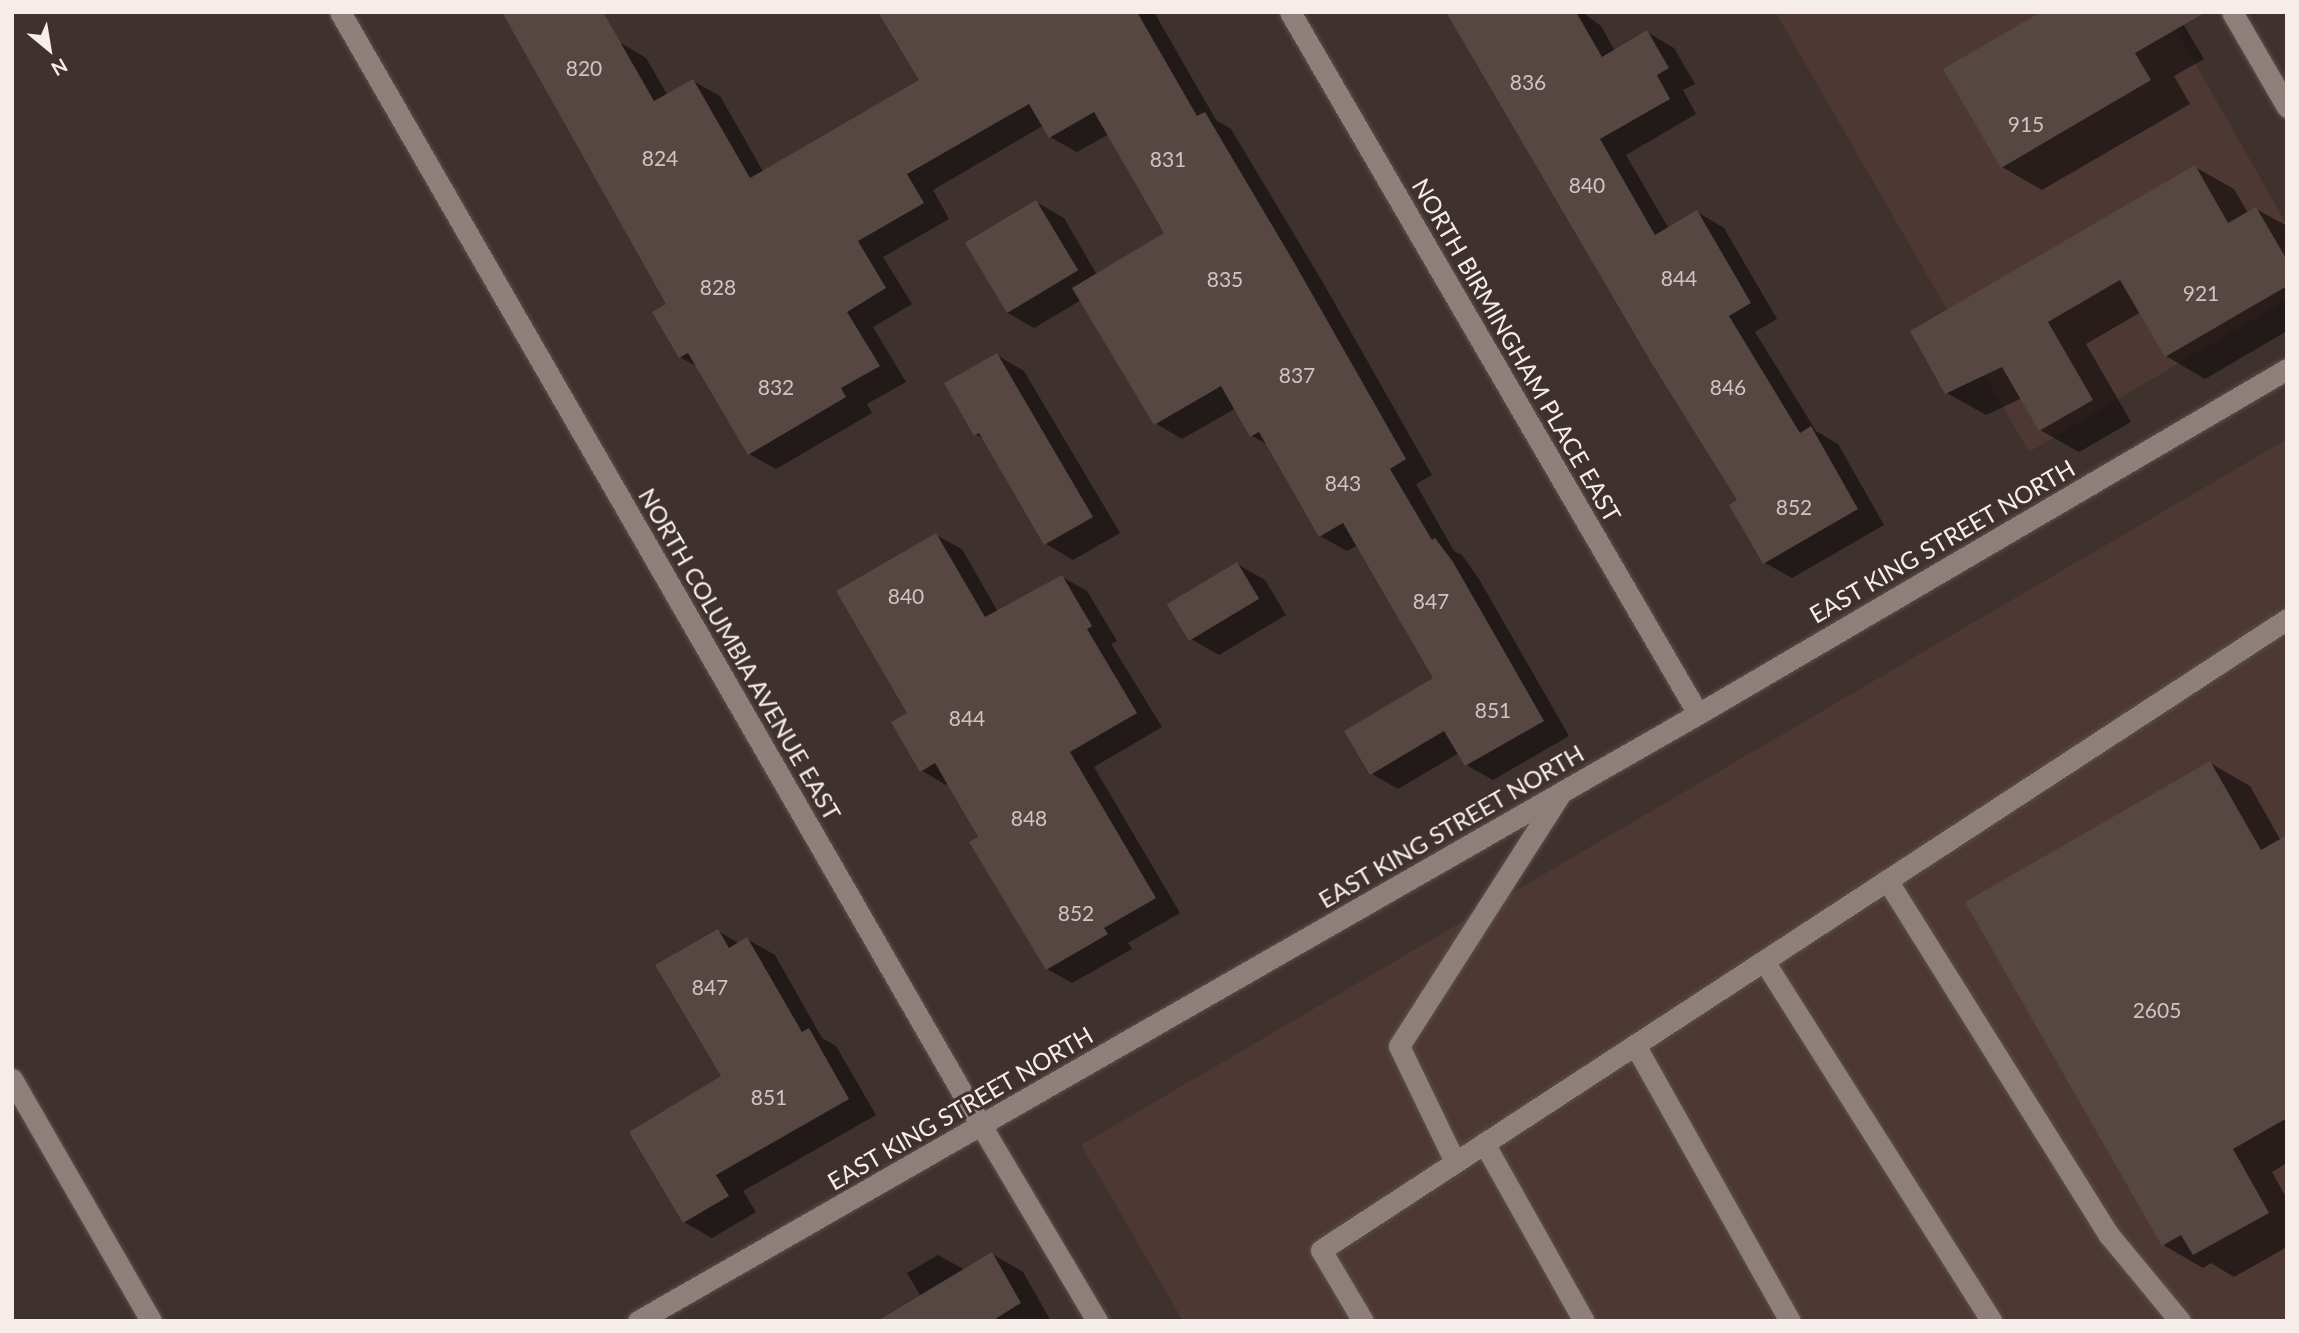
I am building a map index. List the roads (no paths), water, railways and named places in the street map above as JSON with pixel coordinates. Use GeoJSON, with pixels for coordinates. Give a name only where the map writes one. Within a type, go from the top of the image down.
{"type":"FeatureCollection","features":[{"type":"Feature","properties":{"kind":"street","name":"NORTH COLUMBIA AVENUE EAST"},"geometry":{"type":"LineString","coordinates":[[340,12],[982,1127],[1097,1321]]}},
{"type":"Feature","properties":{"kind":"street","name":"NORTH BIRMINGHAM PLACE EAST"},"geometry":{"type":"LineString","coordinates":[[1290,12],[1698,714]]}},
{"type":"Feature","properties":{"kind":"street"},"geometry":{"type":"LineString","coordinates":[[2232,12],[2287,107]]}},
{"type":"Feature","properties":{"kind":"street","name":"EAST KING STREET NORTH"},"geometry":{"type":"LineString","coordinates":[[638,1321],[982,1127],[1698,714],[2287,369]]}},
{"type":"Feature","properties":{"kind":"street"},"geometry":{"type":"LineString","coordinates":[[1363,1321],[1321,1250],[2287,620]]}},
{"type":"Feature","properties":{"kind":"street"},"geometry":{"type":"LineString","coordinates":[[1455,1162],[1399,1046],[1561,793]]}},
{"type":"Feature","properties":{"kind":"street"},"geometry":{"type":"LineString","coordinates":[[1887,880],[2109,1235],[2180,1321]]}},
{"type":"Feature","properties":{"kind":"street"},"geometry":{"type":"LineString","coordinates":[[1764,961],[1992,1321]]}},
{"type":"Feature","properties":{"kind":"street"},"geometry":{"type":"LineString","coordinates":[[1635,1045],[1790,1321]]}},
{"type":"Feature","properties":{"kind":"street"},"geometry":{"type":"LineString","coordinates":[[12,1079],[151,1321]]}},
{"type":"Feature","properties":{"kind":"street"},"geometry":{"type":"LineString","coordinates":[[1484,1143],[1584,1321]]}}]}
